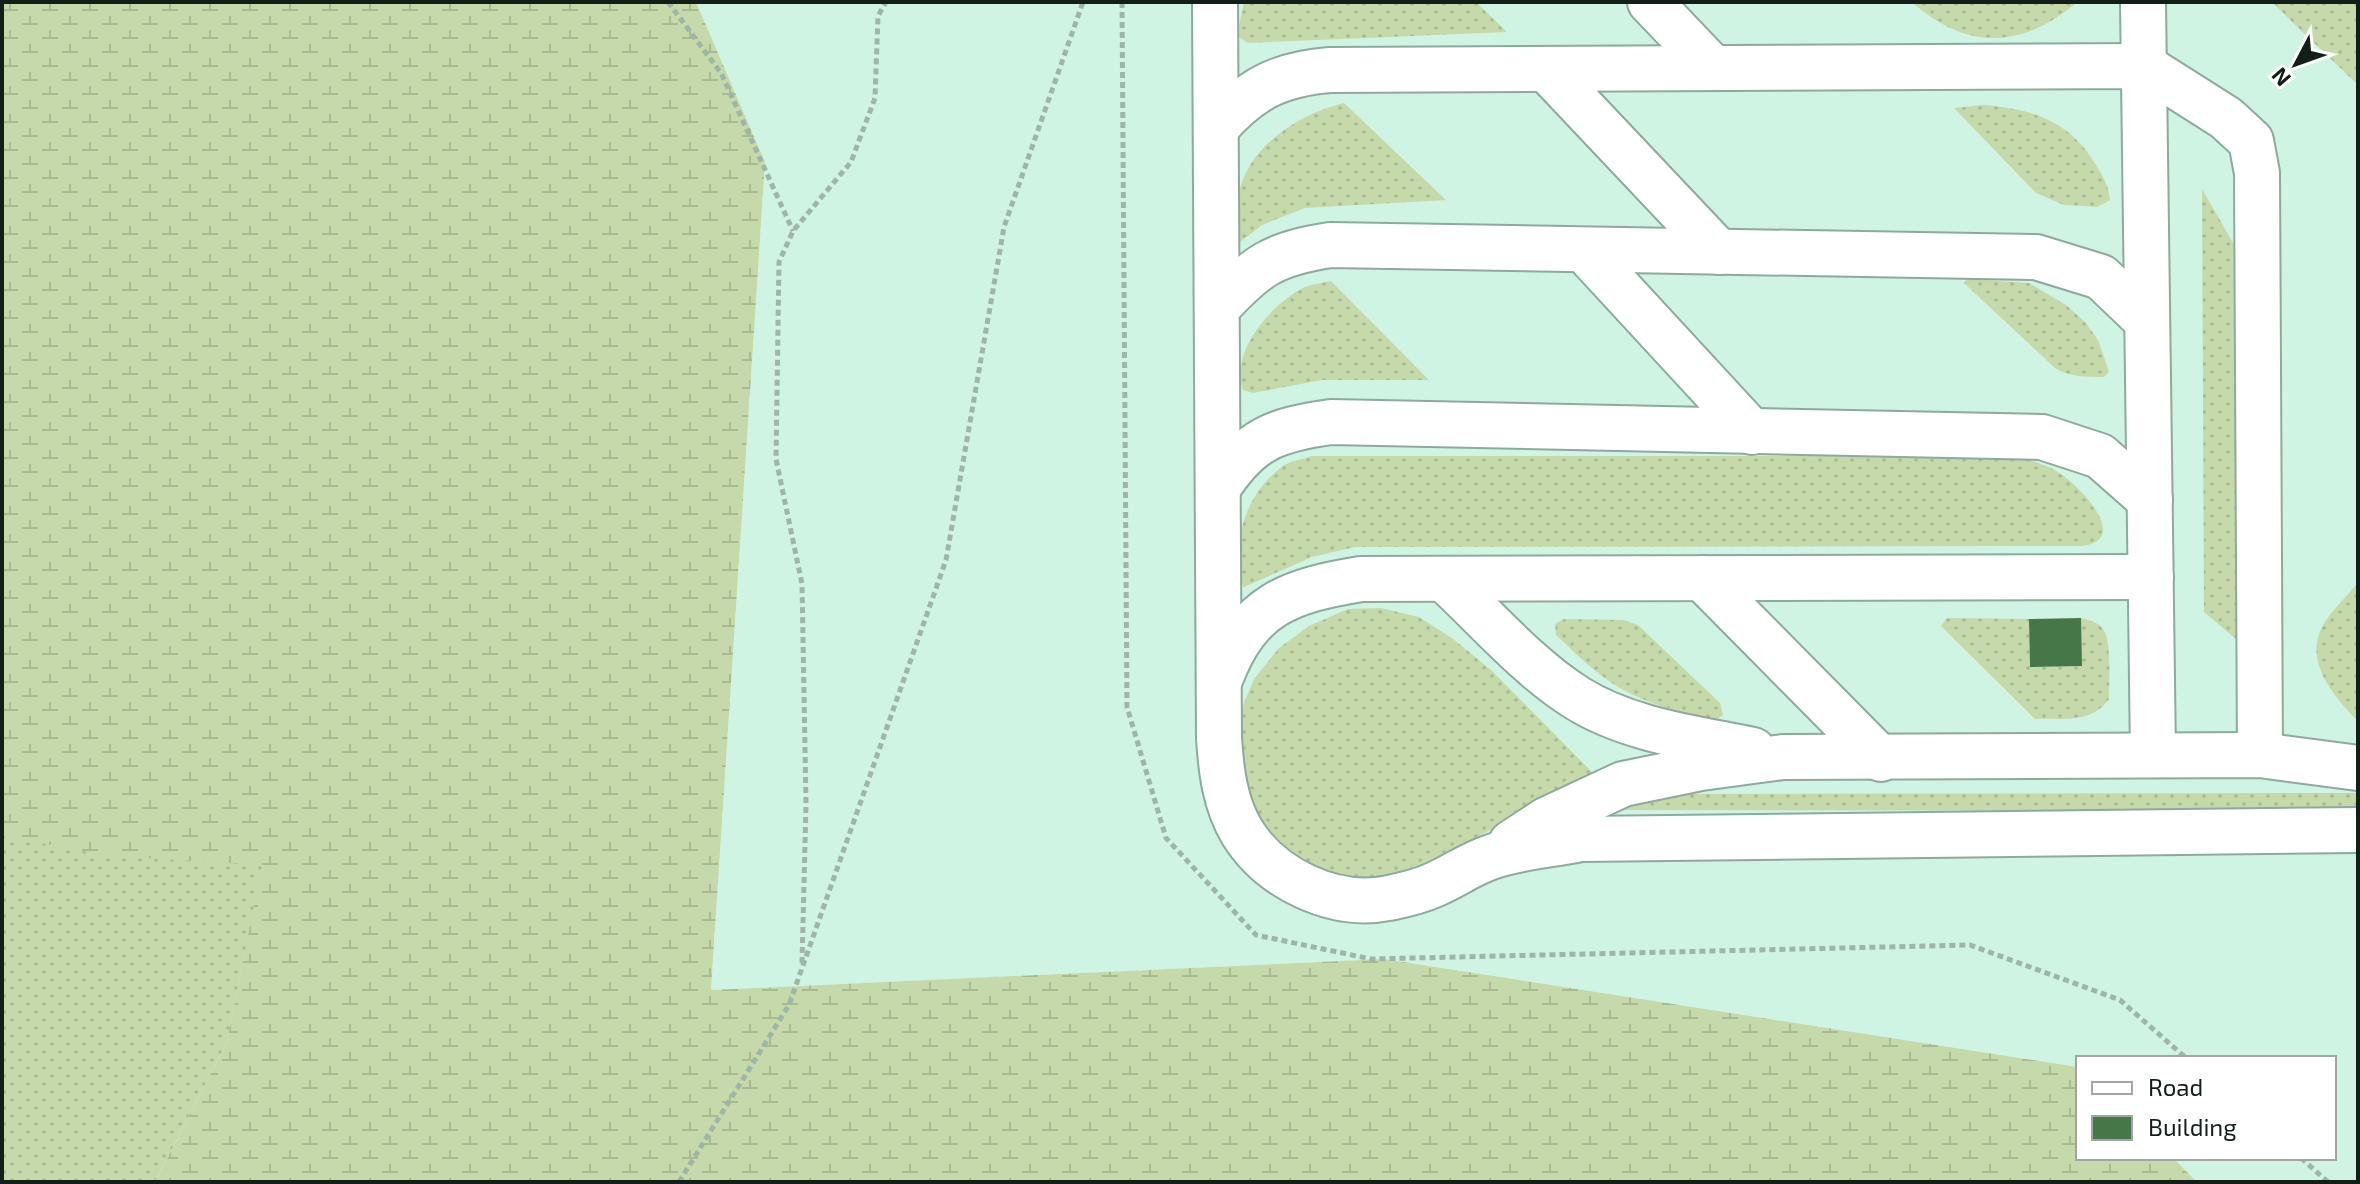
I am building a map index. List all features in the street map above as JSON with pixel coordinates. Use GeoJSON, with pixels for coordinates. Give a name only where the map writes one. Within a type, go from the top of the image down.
{"type":"FeatureCollection","features":[{"type":"Feature","properties":{"kind":"lane"},"geometry":{"type":"LineString","coordinates":[[1215,2],[1219,738],[1222,776],[1242,831],[1260,855],[1280,872],[1309,890],[1345,898],[1386,899],[1428,888],[1491,856],[1546,820],[1623,784],[1701,768],[1783,757],[1881,759],[2260,755],[2358,768]]}},
{"type":"Feature","properties":{"kind":"lane"},"geometry":{"type":"LineString","coordinates":[[1650,2],[1712,67]]}},
{"type":"Feature","properties":{"kind":"lane"},"geometry":{"type":"LineString","coordinates":[[2143,2],[2153,755]]}},
{"type":"Feature","properties":{"kind":"lane"},"geometry":{"type":"LineString","coordinates":[[1216,128],[1235,106],[1282,77],[1330,70],[2144,66],[2226,118],[2251,141],[2257,173],[2260,755]]}},
{"type":"Feature","properties":{"kind":"lane"},"geometry":{"type":"LineString","coordinates":[[1547,70],[1719,252]]}},
{"type":"Feature","properties":{"kind":"lane"},"geometry":{"type":"LineString","coordinates":[[1217,308],[1247,276],[1272,259],[1330,245],[2036,257],[2101,277],[2147,321]]}},
{"type":"Feature","properties":{"kind":"lane"},"geometry":{"type":"LineString","coordinates":[[1585,251],[1752,432]]}},
{"type":"Feature","properties":{"kind":"lane"},"geometry":{"type":"LineString","coordinates":[[1218,488],[1234,463],[1248,449],[1287,431],[1331,422],[2042,437],[2100,456],[2150,500]]}},
{"type":"Feature","properties":{"kind":"lane"},"geometry":{"type":"LineString","coordinates":[[1219,682],[1244,630],[1269,608],[1300,592],[1361,579],[2151,577]]}},
{"type":"Feature","properties":{"kind":"lane"},"geometry":{"type":"LineString","coordinates":[[1702,578],[1881,759]]}},
{"type":"Feature","properties":{"kind":"lane"},"geometry":{"type":"LineString","coordinates":[[1445,580],[1551,679],[1580,699],[1624,719],[1783,757]]}},
{"type":"Feature","properties":{"kind":"lane"},"geometry":{"type":"LineString","coordinates":[[1491,856],[1581,839],[1617,837],[2358,830]]}},
{"type":"Feature","properties":{"kind":"path"},"geometry":{"type":"LineString","coordinates":[[668,2],[721,73],[793,231]]}},
{"type":"Feature","properties":{"kind":"path"},"geometry":{"type":"LineString","coordinates":[[802,968],[806,804],[802,584],[776,459],[779,262],[793,231],[851,162],[875,98],[878,16],[886,2]]}},
{"type":"Feature","properties":{"kind":"path"},"geometry":{"type":"LineString","coordinates":[[679,1182],[789,1005],[946,560],[1004,227],[1083,2]]}},
{"type":"Feature","properties":{"kind":"path"},"geometry":{"type":"LineString","coordinates":[[1122,2],[1127,707],[1166,838],[1256,935],[1371,959],[1970,945],[2120,1000],[2184,1056]]}},
{"type":"Feature","properties":{"kind":"path"},"geometry":{"type":"LineString","coordinates":[[2303,1160],[2328,1182]]}},
{"type":"Feature","properties":{"kind":"shaded area"},"geometry":{"type":"Polygon","coordinates":[[[696,2],[2358,2],[2358,1182],[2197,1182],[2175,1160],[2336,1160],[2336,1056],[2076,1056],[2076,1067],[1384,959],[711,990],[765,162],[696,2]]]}},
{"type":"Feature","properties":{"kind":"green space"},"geometry":{"type":"Polygon","coordinates":[[[2,2],[696,2],[765,162],[711,990],[1384,959],[2076,1067],[2076,1160],[2175,1160],[2197,1182],[155,1182],[227,1042],[262,865],[112,856],[2,836],[2,2]]]}},
{"type":"Feature","properties":{"kind":"green space"},"geometry":{"type":"Polygon","coordinates":[[[1244,2],[1476,2],[1507,32],[1248,43],[1237,36],[1244,2]]]}},
{"type":"Feature","properties":{"kind":"green space"},"geometry":{"type":"Polygon","coordinates":[[[1912,2],[2077,2],[2036,29],[2015,36],[1994,38],[1953,29],[1912,2]]]}},
{"type":"Feature","properties":{"kind":"green space"},"geometry":{"type":"Polygon","coordinates":[[[2272,2],[2358,2],[2358,85],[2283,13],[2272,2]]]}},
{"type":"Feature","properties":{"kind":"green space"},"geometry":{"type":"Polygon","coordinates":[[[1344,103],[1446,200],[1305,208],[1262,225],[1240,242],[1237,211],[1240,190],[1247,171],[1258,155],[1288,127],[1344,103]]]}},
{"type":"Feature","properties":{"kind":"green space"},"geometry":{"type":"Polygon","coordinates":[[[1983,105],[2033,114],[2061,127],[2074,137],[2096,165],[2110,200],[2097,207],[2064,205],[2036,193],[1954,108],[1983,105]]]}},
{"type":"Feature","properties":{"kind":"green space"},"geometry":{"type":"Polygon","coordinates":[[[2202,189],[2236,248],[2237,640],[2204,612],[2202,189]]]}},
{"type":"Feature","properties":{"kind":"green space"},"geometry":{"type":"Polygon","coordinates":[[[1967,279],[2029,283],[2066,305],[2085,322],[2098,340],[2109,372],[2104,377],[2085,377],[2055,368],[1964,283],[1967,279]]]}},
{"type":"Feature","properties":{"kind":"green space"},"geometry":{"type":"Polygon","coordinates":[[[1331,281],[1429,380],[1322,380],[1253,393],[1243,390],[1240,375],[1242,360],[1256,330],[1292,294],[1305,287],[1331,281]]]}},
{"type":"Feature","properties":{"kind":"green space"},"geometry":{"type":"Polygon","coordinates":[[[1312,456],[2013,456],[2049,468],[2069,481],[2097,512],[2102,534],[2097,541],[2083,546],[1355,547],[1312,557],[1244,587],[1239,577],[1239,544],[1250,506],[1263,484],[1283,466],[1312,456]]]}},
{"type":"Feature","properties":{"kind":"green space"},"geometry":{"type":"Polygon","coordinates":[[[2,529],[276,799],[227,1042],[155,1182],[2,1182],[2,529]]]}},
{"type":"Feature","properties":{"kind":"green space"},"geometry":{"type":"Polygon","coordinates":[[[2358,583],[2358,721],[2323,676],[2317,649],[2325,622],[2358,583]]]}},
{"type":"Feature","properties":{"kind":"green space"},"geometry":{"type":"Polygon","coordinates":[[[1381,608],[1419,617],[1452,638],[1491,670],[1597,777],[1426,862],[1390,876],[1356,879],[1325,871],[1290,851],[1265,826],[1247,793],[1239,758],[1239,715],[1254,679],[1279,648],[1309,626],[1348,609],[1381,608]]]}},
{"type":"Feature","properties":{"kind":"green space"},"geometry":{"type":"Polygon","coordinates":[[[1947,618],[2029,619],[2030,667],[2081,666],[2081,618],[2096,623],[2103,629],[2108,643],[2109,699],[2094,713],[2085,716],[2035,719],[1941,626],[1947,618]]]}},
{"type":"Feature","properties":{"kind":"green space"},"geometry":{"type":"Polygon","coordinates":[[[1564,619],[1624,620],[1638,625],[1720,703],[1723,715],[1716,720],[1688,714],[1621,689],[1595,671],[1556,635],[1555,624],[1564,619]]]}},
{"type":"Feature","properties":{"kind":"green space"},"geometry":{"type":"Polygon","coordinates":[[[2358,793],[2358,811],[1598,810],[1641,794],[2358,793]]]}},
{"type":"Feature","properties":{"kind":"building"},"geometry":{"type":"Polygon","coordinates":[[[2081,618],[2082,666],[2030,667],[2029,619],[2081,618]]]}}]}
